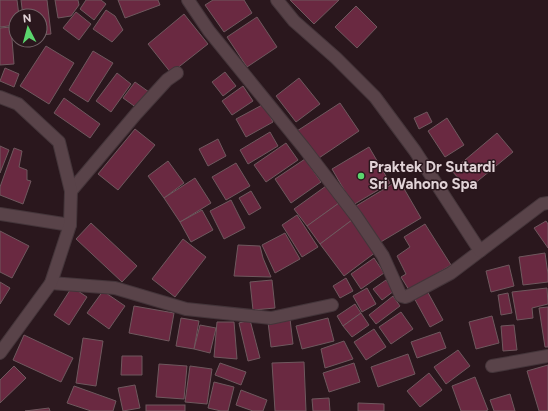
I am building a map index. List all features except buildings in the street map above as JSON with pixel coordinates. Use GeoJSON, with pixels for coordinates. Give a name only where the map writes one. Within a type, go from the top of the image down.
{"type":"FeatureCollection","features":[{"type":"Feature","properties":{"kind":"street"},"geometry":{"type":"LineString","coordinates":[[188,0],[209,31],[304,148],[356,216],[383,256],[401,296],[408,296],[451,273],[542,204],[548,203]]}},
{"type":"Feature","properties":{"kind":"street"},"geometry":{"type":"LineString","coordinates":[[277,0],[294,21],[336,58],[375,97],[416,151],[480,251]]}},
{"type":"Feature","properties":{"kind":"street"},"geometry":{"type":"LineString","coordinates":[[71,191],[136,114],[167,80],[177,73]]}},
{"type":"Feature","properties":{"kind":"street"},"geometry":{"type":"LineString","coordinates":[[0,97],[18,104],[59,142],[71,191],[70,225],[51,282],[0,354]]}},
{"type":"Feature","properties":{"kind":"street"},"geometry":{"type":"LineString","coordinates":[[0,214],[70,225]]}},
{"type":"Feature","properties":{"kind":"street"},"geometry":{"type":"LineString","coordinates":[[51,282],[115,288],[186,309],[271,318],[332,305]]}},
{"type":"Feature","properties":{"kind":"street"},"geometry":{"type":"LineString","coordinates":[[492,366],[548,356]]}},
{"type":"Feature","properties":{"kind":"place","name":"Praktek Dr Sutardi Sri Wahono Spa"},"geometry":{"type":"Point","coordinates":[361,176]}}]}
